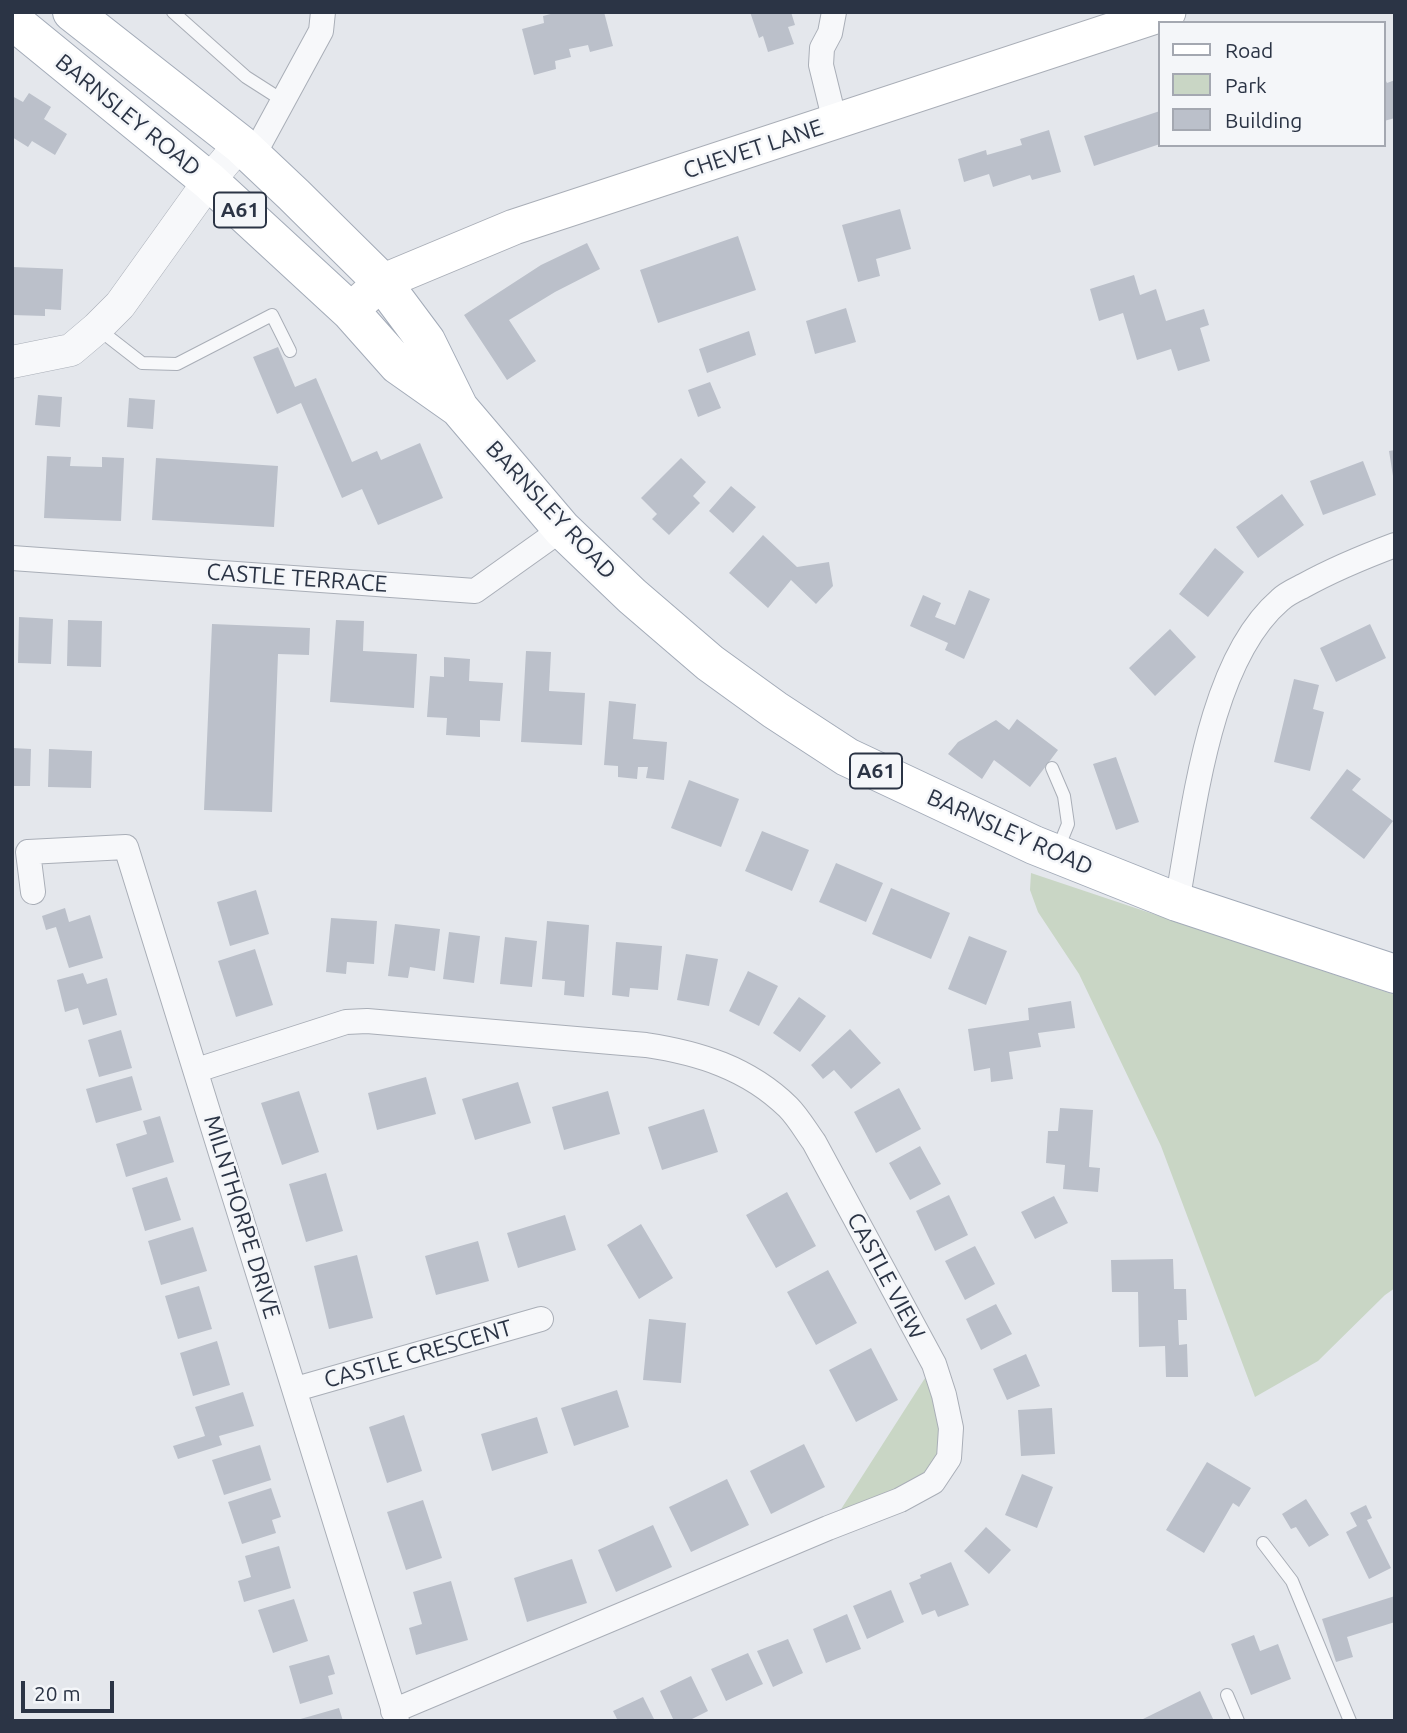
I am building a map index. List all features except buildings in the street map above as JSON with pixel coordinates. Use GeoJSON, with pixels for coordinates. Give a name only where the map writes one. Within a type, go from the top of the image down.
{"type":"FeatureCollection","features":[{"type":"Feature","properties":{"kind":"main road","name":"BARNSLEY ROAD"},"geometry":{"type":"LineString","coordinates":[[72,12],[246,150],[382,282],[426,341],[459,408],[562,529],[632,596],[710,663],[847,757],[1056,854],[1177,902],[1395,974]]}},
{"type":"Feature","properties":{"kind":"main road","name":"CHEVET LANE"},"geometry":{"type":"LineString","coordinates":[[350,311],[382,282],[514,227],[1168,12]]}},
{"type":"Feature","properties":{"kind":"main road","name":"BARNSLEY ROAD"},"geometry":{"type":"LineString","coordinates":[[12,20],[209,181],[350,311],[398,365],[459,408]]}},
{"type":"Feature","properties":{"kind":"street"},"geometry":{"type":"LineString","coordinates":[[12,362],[71,350],[120,305],[209,181],[246,150],[282,100],[321,31],[323,12]]}},
{"type":"Feature","properties":{"kind":"street"},"geometry":{"type":"LineString","coordinates":[[834,12],[830,33],[822,48],[821,65],[835,122]]}},
{"type":"Feature","properties":{"kind":"street","name":"CASTLE TERRACE"},"geometry":{"type":"LineString","coordinates":[[12,558],[475,591],[562,529]]}},
{"type":"Feature","properties":{"kind":"street"},"geometry":{"type":"LineString","coordinates":[[1177,902],[1201,776],[1220,695],[1244,641],[1280,599],[1331,571],[1395,545]]}},
{"type":"Feature","properties":{"kind":"street","name":"MILNTHORPE DRIVE"},"geometry":{"type":"LineString","coordinates":[[33,892],[28,852],[126,847],[296,1389],[395,1716]]}},
{"type":"Feature","properties":{"kind":"street","name":"CASTLE VIEW"},"geometry":{"type":"LineString","coordinates":[[197,1070],[346,1022],[367,1021],[646,1045],[686,1051],[725,1064],[763,1086],[789,1109],[814,1142],[934,1364],[944,1395],[951,1428],[949,1458],[933,1482],[900,1500],[828,1528],[395,1716]]}},
{"type":"Feature","properties":{"kind":"street","name":"CASTLE CRESCENT"},"geometry":{"type":"LineString","coordinates":[[296,1389],[541,1319]]}},
{"type":"Feature","properties":{"kind":"lane"},"geometry":{"type":"LineString","coordinates":[[173,12],[246,77],[282,100]]}},
{"type":"Feature","properties":{"kind":"lane"},"geometry":{"type":"LineString","coordinates":[[97,328],[142,363],[177,364],[272,315],[290,351]]}},
{"type":"Feature","properties":{"kind":"lane"},"geometry":{"type":"LineString","coordinates":[[1052,768],[1064,796],[1068,824],[1056,854]]}},
{"type":"Feature","properties":{"kind":"lane"},"geometry":{"type":"LineString","coordinates":[[1263,1543],[1292,1581],[1350,1721]]}},
{"type":"Feature","properties":{"kind":"lane"},"geometry":{"type":"LineString","coordinates":[[1227,1695],[1238,1721]]}},
{"type":"Feature","properties":{"kind":"green space"},"geometry":{"type":"Polygon","coordinates":[[[1031,873],[1395,995],[1395,1288],[1318,1361],[1255,1397],[1161,1146],[1079,974],[1038,912],[1030,890],[1031,873]]]}},
{"type":"Feature","properties":{"kind":"green space"},"geometry":{"type":"Polygon","coordinates":[[[934,1364],[951,1428],[933,1482],[829,1528],[934,1364]]]}}]}
